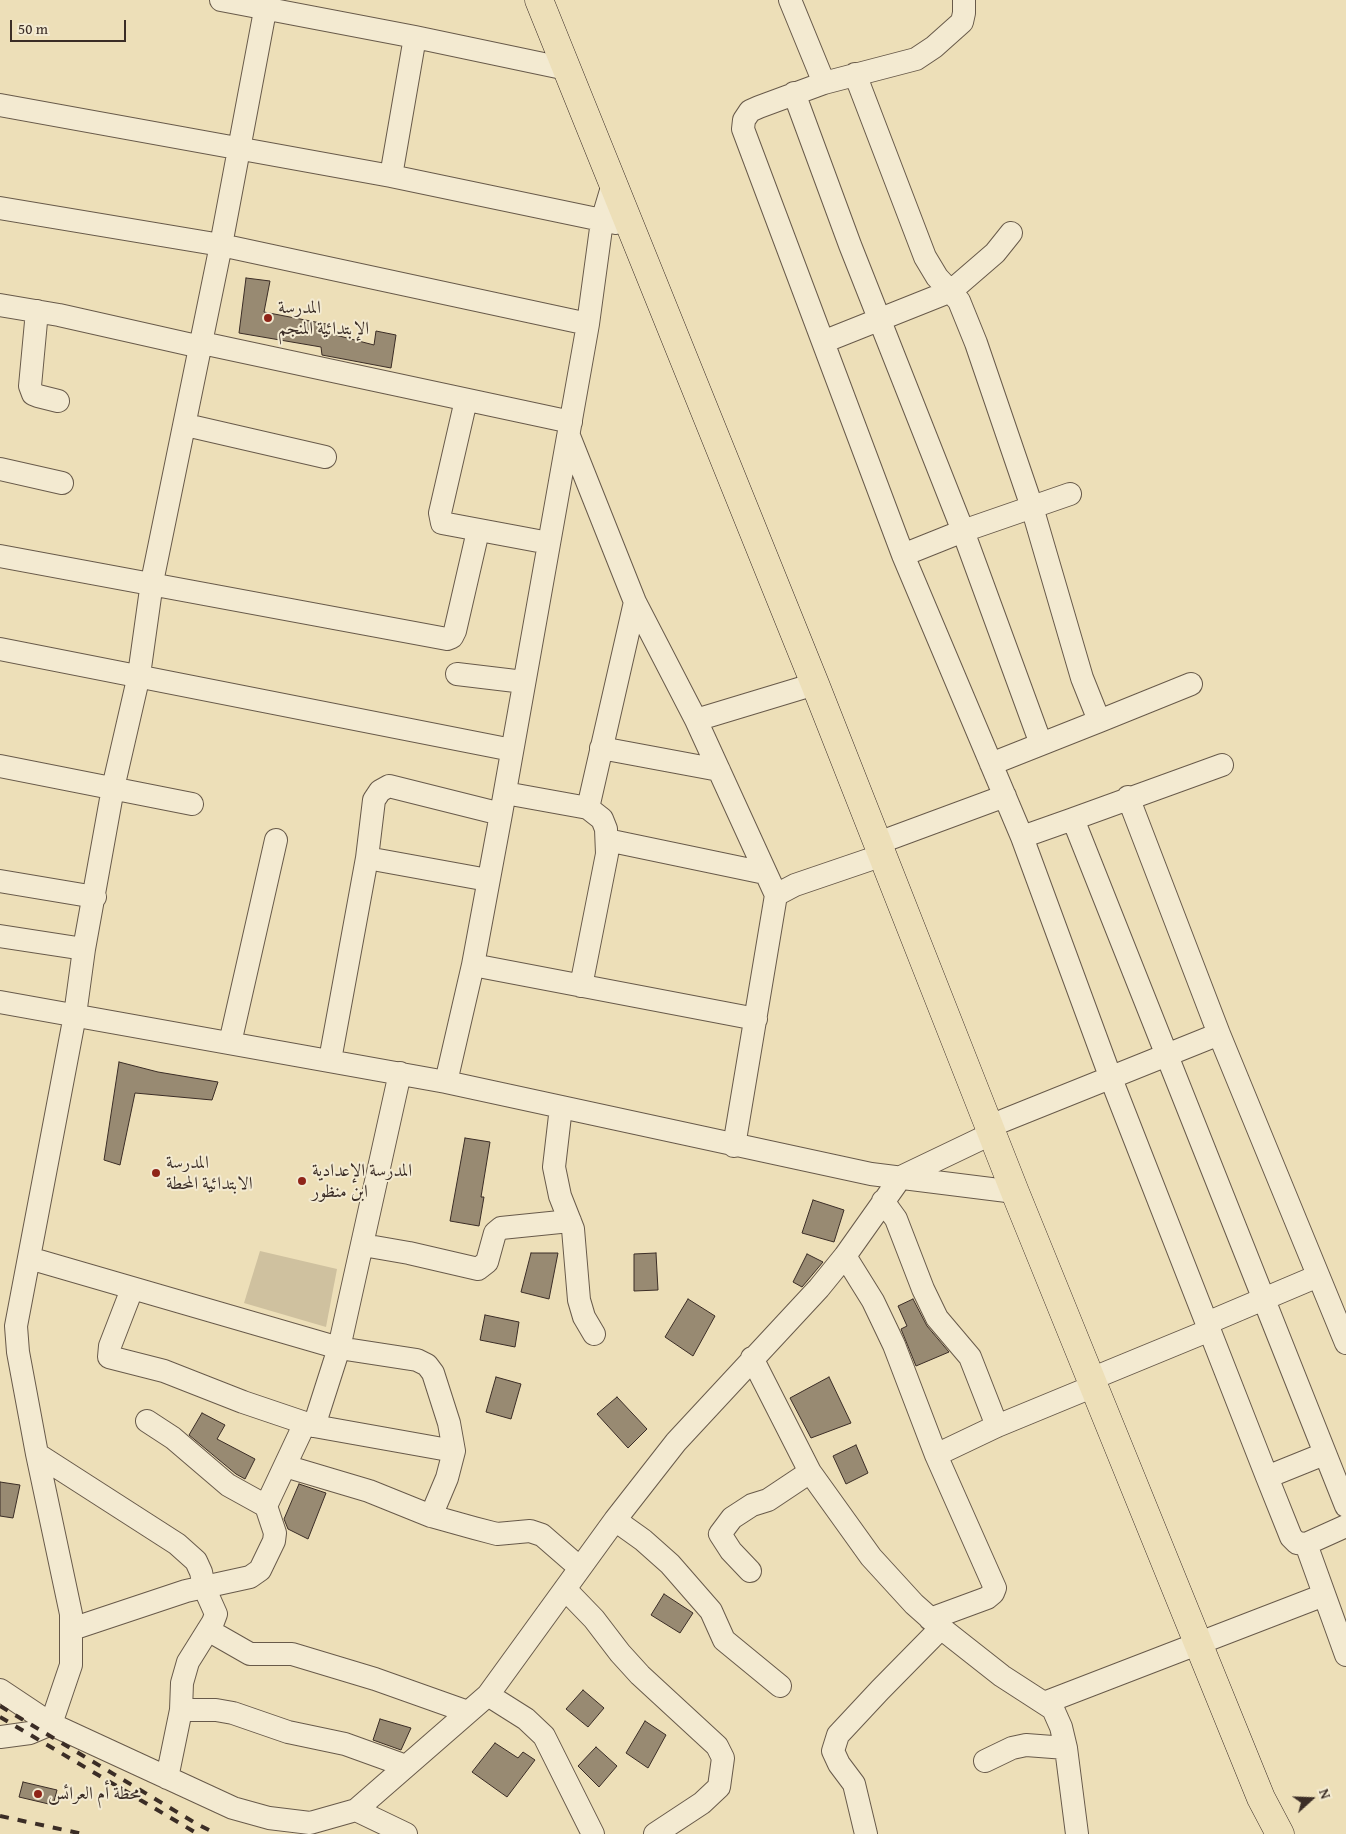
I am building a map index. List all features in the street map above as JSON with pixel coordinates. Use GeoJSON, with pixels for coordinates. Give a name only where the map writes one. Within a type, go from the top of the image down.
{"type":"FeatureCollection","features":[{"type":"Feature","properties":{"kind":"main road"},"geometry":{"type":"LineString","coordinates":[[539,0],[881,849],[1015,1192],[1261,1798],[1280,1834]]}},
{"type":"Feature","properties":{"kind":"street"},"geometry":{"type":"LineString","coordinates":[[221,0],[266,4],[567,70]]}},
{"type":"Feature","properties":{"kind":"street"},"geometry":{"type":"LineString","coordinates":[[790,0],[824,83]]}},
{"type":"Feature","properties":{"kind":"street"},"geometry":{"type":"LineString","coordinates":[[964,0],[962,22],[934,47],[916,59],[855,74],[794,93],[750,112],[744,120],[743,130],[903,554],[1022,836],[1110,1076],[1291,1537],[1297,1543],[1306,1544],[1346,1526]]}},
{"type":"Feature","properties":{"kind":"street"},"geometry":{"type":"LineString","coordinates":[[51,1724],[70,1665],[71,1614],[37,1454],[18,1352],[5,1328],[29,1258],[75,1015],[84,949],[95,897],[113,788],[140,675],[152,582],[186,425],[240,149],[266,4]]}},
{"type":"Feature","properties":{"kind":"street"},"geometry":{"type":"LineString","coordinates":[[390,176],[415,37]]}},
{"type":"Feature","properties":{"kind":"street"},"geometry":{"type":"LineString","coordinates":[[855,74],[925,257],[937,277],[959,301],[976,343],[1032,507],[1070,638],[1096,711],[1097,722]]}},
{"type":"Feature","properties":{"kind":"street"},"geometry":{"type":"LineString","coordinates":[[794,93],[879,320],[963,531],[1041,744]]}},
{"type":"Feature","properties":{"kind":"street"},"geometry":{"type":"LineString","coordinates":[[0,105],[390,176],[629,226]]}},
{"type":"Feature","properties":{"kind":"street"},"geometry":{"type":"LineString","coordinates":[[446,1082],[473,965],[570,429],[588,324],[602,221],[613,184]]}},
{"type":"Feature","properties":{"kind":"street"},"geometry":{"type":"LineString","coordinates":[[0,208],[221,245],[588,324]]}},
{"type":"Feature","properties":{"kind":"street"},"geometry":{"type":"LineString","coordinates":[[823,342],[951,291],[995,253],[1011,233]]}},
{"type":"Feature","properties":{"kind":"street"},"geometry":{"type":"LineString","coordinates":[[0,305],[466,400],[570,429]]}},
{"type":"Feature","properties":{"kind":"street"},"geometry":{"type":"LineString","coordinates":[[36,311],[30,386],[33,394],[58,401]]}},
{"type":"Feature","properties":{"kind":"street"},"geometry":{"type":"LineString","coordinates":[[466,400],[440,519],[446,525],[549,543]]}},
{"type":"Feature","properties":{"kind":"street"},"geometry":{"type":"LineString","coordinates":[[186,425],[325,457]]}},
{"type":"Feature","properties":{"kind":"street"},"geometry":{"type":"LineString","coordinates":[[570,429],[635,602],[696,720],[776,896],[734,1146]]}},
{"type":"Feature","properties":{"kind":"street"},"geometry":{"type":"LineString","coordinates":[[0,469],[62,483]]}},
{"type":"Feature","properties":{"kind":"street"},"geometry":{"type":"LineString","coordinates":[[903,554],[1070,494]]}},
{"type":"Feature","properties":{"kind":"street"},"geometry":{"type":"LineString","coordinates":[[0,556],[152,582],[446,639],[452,637],[455,631],[478,531]]}},
{"type":"Feature","properties":{"kind":"street"},"geometry":{"type":"LineString","coordinates":[[588,808],[635,602]]}},
{"type":"Feature","properties":{"kind":"street"},"geometry":{"type":"LineString","coordinates":[[0,649],[140,675],[512,750]]}},
{"type":"Feature","properties":{"kind":"street"},"geometry":{"type":"LineString","coordinates":[[457,674],[524,682]]}},
{"type":"Feature","properties":{"kind":"street"},"geometry":{"type":"LineString","coordinates":[[696,720],[815,684]]}},
{"type":"Feature","properties":{"kind":"street"},"geometry":{"type":"LineString","coordinates":[[991,764],[1191,684]]}},
{"type":"Feature","properties":{"kind":"street"},"geometry":{"type":"LineString","coordinates":[[601,748],[719,770]]}},
{"type":"Feature","properties":{"kind":"street"},"geometry":{"type":"LineString","coordinates":[[1022,836],[1222,765]]}},
{"type":"Feature","properties":{"kind":"street"},"geometry":{"type":"LineString","coordinates":[[0,766],[192,804]]}},
{"type":"Feature","properties":{"kind":"street"},"geometry":{"type":"LineString","coordinates":[[330,1060],[367,858],[374,800],[380,791],[390,786],[503,803],[588,808],[602,819],[607,840],[607,854],[581,986]]}},
{"type":"Feature","properties":{"kind":"street"},"geometry":{"type":"LineString","coordinates":[[776,896],[795,885],[1005,796]]}},
{"type":"Feature","properties":{"kind":"street"},"geometry":{"type":"LineString","coordinates":[[1128,798],[1219,1034],[1346,1343]]}},
{"type":"Feature","properties":{"kind":"street"},"geometry":{"type":"LineString","coordinates":[[1073,819],[1346,1506]]}},
{"type":"Feature","properties":{"kind":"street"},"geometry":{"type":"LineString","coordinates":[[230,1043],[276,840]]}},
{"type":"Feature","properties":{"kind":"street"},"geometry":{"type":"LineString","coordinates":[[607,840],[766,873]]}},
{"type":"Feature","properties":{"kind":"street"},"geometry":{"type":"LineString","coordinates":[[367,858],[488,880]]}},
{"type":"Feature","properties":{"kind":"street"},"geometry":{"type":"LineString","coordinates":[[0,881],[95,897]]}},
{"type":"Feature","properties":{"kind":"street"},"geometry":{"type":"LineString","coordinates":[[0,936],[84,949]]}},
{"type":"Feature","properties":{"kind":"street"},"geometry":{"type":"LineString","coordinates":[[473,965],[756,1020]]}},
{"type":"Feature","properties":{"kind":"street"},"geometry":{"type":"LineString","coordinates":[[0,1002],[446,1082],[734,1146],[871,1174],[1015,1192]]}},
{"type":"Feature","properties":{"kind":"street"},"geometry":{"type":"LineString","coordinates":[[0,1690],[51,1724],[233,1808],[269,1818],[310,1823],[356,1810],[488,1695],[615,1520],[676,1442],[819,1288],[845,1256],[901,1177],[991,1130],[1110,1076],[1219,1034]]}},
{"type":"Feature","properties":{"kind":"street"},"geometry":{"type":"LineString","coordinates":[[266,1506],[285,1466],[310,1424],[339,1348],[400,1073]]}},
{"type":"Feature","properties":{"kind":"street"},"geometry":{"type":"LineString","coordinates":[[561,1107],[554,1167],[560,1196],[570,1221],[575,1245],[580,1300],[584,1317],[594,1334]]}},
{"type":"Feature","properties":{"kind":"street"},"geometry":{"type":"LineString","coordinates":[[883,1201],[896,1219],[923,1289],[938,1318],[970,1357],[997,1426]]}},
{"type":"Feature","properties":{"kind":"street"},"geometry":{"type":"LineString","coordinates":[[363,1245],[409,1252],[478,1269],[487,1262],[495,1233],[502,1228],[570,1221]]}},
{"type":"Feature","properties":{"kind":"street"},"geometry":{"type":"LineString","coordinates":[[845,1256],[873,1301],[894,1345],[936,1455],[995,1588],[994,1593],[987,1598],[936,1624],[880,1690],[838,1735],[834,1751],[839,1764],[854,1784],[866,1834]]}},
{"type":"Feature","properties":{"kind":"street"},"geometry":{"type":"LineString","coordinates":[[29,1258],[339,1348],[417,1360],[427,1364],[438,1385],[449,1423],[454,1451],[447,1478],[431,1516]]}},
{"type":"Feature","properties":{"kind":"street"},"geometry":{"type":"LineString","coordinates":[[936,1455],[1209,1327],[1263,1299],[1318,1276]]}},
{"type":"Feature","properties":{"kind":"street"},"geometry":{"type":"LineString","coordinates":[[132,1289],[110,1346],[109,1357],[164,1371],[310,1424],[454,1451]]}},
{"type":"Feature","properties":{"kind":"street"},"geometry":{"type":"LineString","coordinates":[[752,1358],[810,1472],[871,1558],[914,1604],[936,1624],[1002,1676],[1053,1709],[1062,1727],[1077,1834]]}},
{"type":"Feature","properties":{"kind":"street"},"geometry":{"type":"LineString","coordinates":[[72,1629],[129,1609],[204,1587],[250,1577],[260,1570],[274,1541],[275,1533],[266,1506],[228,1485],[173,1438],[147,1421]]}},
{"type":"Feature","properties":{"kind":"street"},"geometry":{"type":"LineString","coordinates":[[37,1454],[177,1544],[196,1561],[204,1587],[216,1614],[188,1662],[180,1694],[181,1710],[167,1778]]}},
{"type":"Feature","properties":{"kind":"street"},"geometry":{"type":"LineString","coordinates":[[1267,1477],[1324,1454]]}},
{"type":"Feature","properties":{"kind":"street"},"geometry":{"type":"LineString","coordinates":[[285,1466],[369,1491],[431,1516],[497,1534],[530,1531],[542,1535],[580,1568]]}},
{"type":"Feature","properties":{"kind":"street"},"geometry":{"type":"LineString","coordinates":[[750,1571],[731,1551],[720,1534],[732,1518],[752,1505],[768,1500],[810,1472]]}},
{"type":"Feature","properties":{"kind":"street"},"geometry":{"type":"LineString","coordinates":[[615,1520],[643,1540],[670,1564],[711,1611],[724,1640],[780,1686]]}},
{"type":"Feature","properties":{"kind":"street"},"geometry":{"type":"LineString","coordinates":[[1306,1544],[1346,1655]]}},
{"type":"Feature","properties":{"kind":"street"},"geometry":{"type":"LineString","coordinates":[[565,1589],[594,1619],[640,1675],[718,1746],[723,1758],[719,1787],[702,1803],[655,1834]]}},
{"type":"Feature","properties":{"kind":"street"},"geometry":{"type":"LineString","coordinates":[[1044,1703],[1324,1595]]}},
{"type":"Feature","properties":{"kind":"street"},"geometry":{"type":"LineString","coordinates":[[208,1630],[250,1654],[292,1654],[374,1679],[468,1712]]}},
{"type":"Feature","properties":{"kind":"street"},"geometry":{"type":"LineString","coordinates":[[488,1695],[526,1719],[544,1736],[593,1834]]}},
{"type":"Feature","properties":{"kind":"street"},"geometry":{"type":"LineString","coordinates":[[181,1710],[200,1709],[233,1713],[288,1732],[338,1742],[406,1766]]}},
{"type":"Feature","properties":{"kind":"street"},"geometry":{"type":"LineString","coordinates":[[0,1737],[30,1732],[51,1724]]}},
{"type":"Feature","properties":{"kind":"street"},"geometry":{"type":"LineString","coordinates":[[985,1761],[1012,1748],[1026,1745],[1066,1748]]}},
{"type":"Feature","properties":{"kind":"street"},"geometry":{"type":"LineString","coordinates":[[356,1810],[406,1834]]}},
{"type":"Feature","properties":{"kind":"shaded area"},"geometry":{"type":"Polygon","coordinates":[[[260,1251],[337,1269],[326,1327],[244,1303],[260,1251]]]}},
{"type":"Feature","properties":{"kind":"building","name":"المدرسة الإبتدائية المنجم"},"geometry":{"type":"Polygon","coordinates":[[[246,278],[270,281],[264,312],[326,324],[324,332],[374,345],[376,331],[396,335],[391,368],[322,355],[321,347],[239,333],[246,278]]]}},
{"type":"Feature","properties":{"kind":"building"},"geometry":{"type":"Polygon","coordinates":[[[119,1062],[158,1072],[218,1082],[212,1100],[135,1093],[120,1165],[104,1160],[119,1062]]]}},
{"type":"Feature","properties":{"kind":"building"},"geometry":{"type":"Polygon","coordinates":[[[465,1138],[490,1142],[481,1197],[484,1197],[479,1226],[450,1221],[465,1138]]]}},
{"type":"Feature","properties":{"kind":"building"},"geometry":{"type":"Polygon","coordinates":[[[813,1200],[844,1210],[834,1242],[802,1233],[813,1200]]]}},
{"type":"Feature","properties":{"kind":"building"},"geometry":{"type":"Polygon","coordinates":[[[531,1253],[558,1253],[549,1299],[521,1292],[531,1253]]]}},
{"type":"Feature","properties":{"kind":"building"},"geometry":{"type":"Polygon","coordinates":[[[656,1253],[658,1290],[634,1291],[634,1254],[656,1253]]]}},
{"type":"Feature","properties":{"kind":"building"},"geometry":{"type":"Polygon","coordinates":[[[807,1254],[823,1262],[802,1287],[793,1282],[807,1254]]]}},
{"type":"Feature","properties":{"kind":"building"},"geometry":{"type":"Polygon","coordinates":[[[688,1299],[715,1316],[693,1356],[665,1337],[688,1299]]]}},
{"type":"Feature","properties":{"kind":"building"},"geometry":{"type":"Polygon","coordinates":[[[913,1299],[927,1326],[949,1352],[916,1366],[901,1329],[907,1326],[898,1306],[913,1299]]]}},
{"type":"Feature","properties":{"kind":"building"},"geometry":{"type":"Polygon","coordinates":[[[485,1315],[519,1322],[515,1347],[480,1340],[485,1315]]]}},
{"type":"Feature","properties":{"kind":"building"},"geometry":{"type":"Polygon","coordinates":[[[496,1377],[521,1384],[511,1419],[486,1412],[496,1377]]]}},
{"type":"Feature","properties":{"kind":"building"},"geometry":{"type":"Polygon","coordinates":[[[829,1377],[851,1423],[811,1438],[790,1398],[829,1377]]]}},
{"type":"Feature","properties":{"kind":"building"},"geometry":{"type":"Polygon","coordinates":[[[617,1397],[647,1429],[628,1448],[597,1414],[617,1397]]]}},
{"type":"Feature","properties":{"kind":"building"},"geometry":{"type":"Polygon","coordinates":[[[202,1413],[225,1425],[217,1439],[255,1459],[245,1479],[236,1474],[189,1435],[202,1413]]]}},
{"type":"Feature","properties":{"kind":"building"},"geometry":{"type":"Polygon","coordinates":[[[856,1445],[868,1473],[846,1484],[833,1456],[856,1445]]]}},
{"type":"Feature","properties":{"kind":"building"},"geometry":{"type":"Polygon","coordinates":[[[0,1482],[20,1485],[13,1518],[0,1516],[0,1482]]]}},
{"type":"Feature","properties":{"kind":"building"},"geometry":{"type":"Polygon","coordinates":[[[299,1484],[326,1493],[308,1539],[288,1529],[284,1519],[299,1484]]]}},
{"type":"Feature","properties":{"kind":"building"},"geometry":{"type":"Polygon","coordinates":[[[664,1594],[693,1613],[680,1633],[651,1615],[664,1594]]]}},
{"type":"Feature","properties":{"kind":"building"},"geometry":{"type":"Polygon","coordinates":[[[583,1690],[604,1708],[588,1727],[566,1709],[583,1690]]]}},
{"type":"Feature","properties":{"kind":"building"},"geometry":{"type":"Polygon","coordinates":[[[380,1719],[411,1728],[401,1750],[373,1740],[380,1719]]]}},
{"type":"Feature","properties":{"kind":"building"},"geometry":{"type":"Polygon","coordinates":[[[645,1721],[666,1735],[648,1768],[626,1753],[645,1721]]]}},
{"type":"Feature","properties":{"kind":"building"},"geometry":{"type":"Polygon","coordinates":[[[495,1743],[518,1758],[523,1752],[535,1760],[507,1797],[472,1772],[495,1743]]]}},
{"type":"Feature","properties":{"kind":"building"},"geometry":{"type":"Polygon","coordinates":[[[596,1747],[617,1766],[599,1787],[578,1766],[596,1747]]]}},
{"type":"Feature","properties":{"kind":"building","name":"محطة أم العرائس"},"geometry":{"type":"Polygon","coordinates":[[[23,1782],[57,1790],[53,1805],[19,1797],[23,1782]]]}},
{"type":"Feature","properties":{"kind":"railway"},"geometry":{"type":"LineString","coordinates":[[0,1706],[197,1824],[217,1834]]}},
{"type":"Feature","properties":{"kind":"railway"},"geometry":{"type":"LineString","coordinates":[[0,1717],[198,1834]]}},
{"type":"Feature","properties":{"kind":"railway"},"geometry":{"type":"LineString","coordinates":[[0,1816],[83,1834]]}},
{"type":"Feature","properties":{"kind":"place","name":"المدرسة الإبتدائية المنجم"},"geometry":{"type":"Point","coordinates":[268,318]}},
{"type":"Feature","properties":{"kind":"place","name":"المدرسة الابتدائية المحطة"},"geometry":{"type":"Point","coordinates":[156,1173]}},
{"type":"Feature","properties":{"kind":"place","name":"المدرسة الإعدادية ابن منظور"},"geometry":{"type":"Point","coordinates":[302,1181]}},
{"type":"Feature","properties":{"kind":"place","name":"محطة أم العرائس"},"geometry":{"type":"Point","coordinates":[38,1794]}}]}
